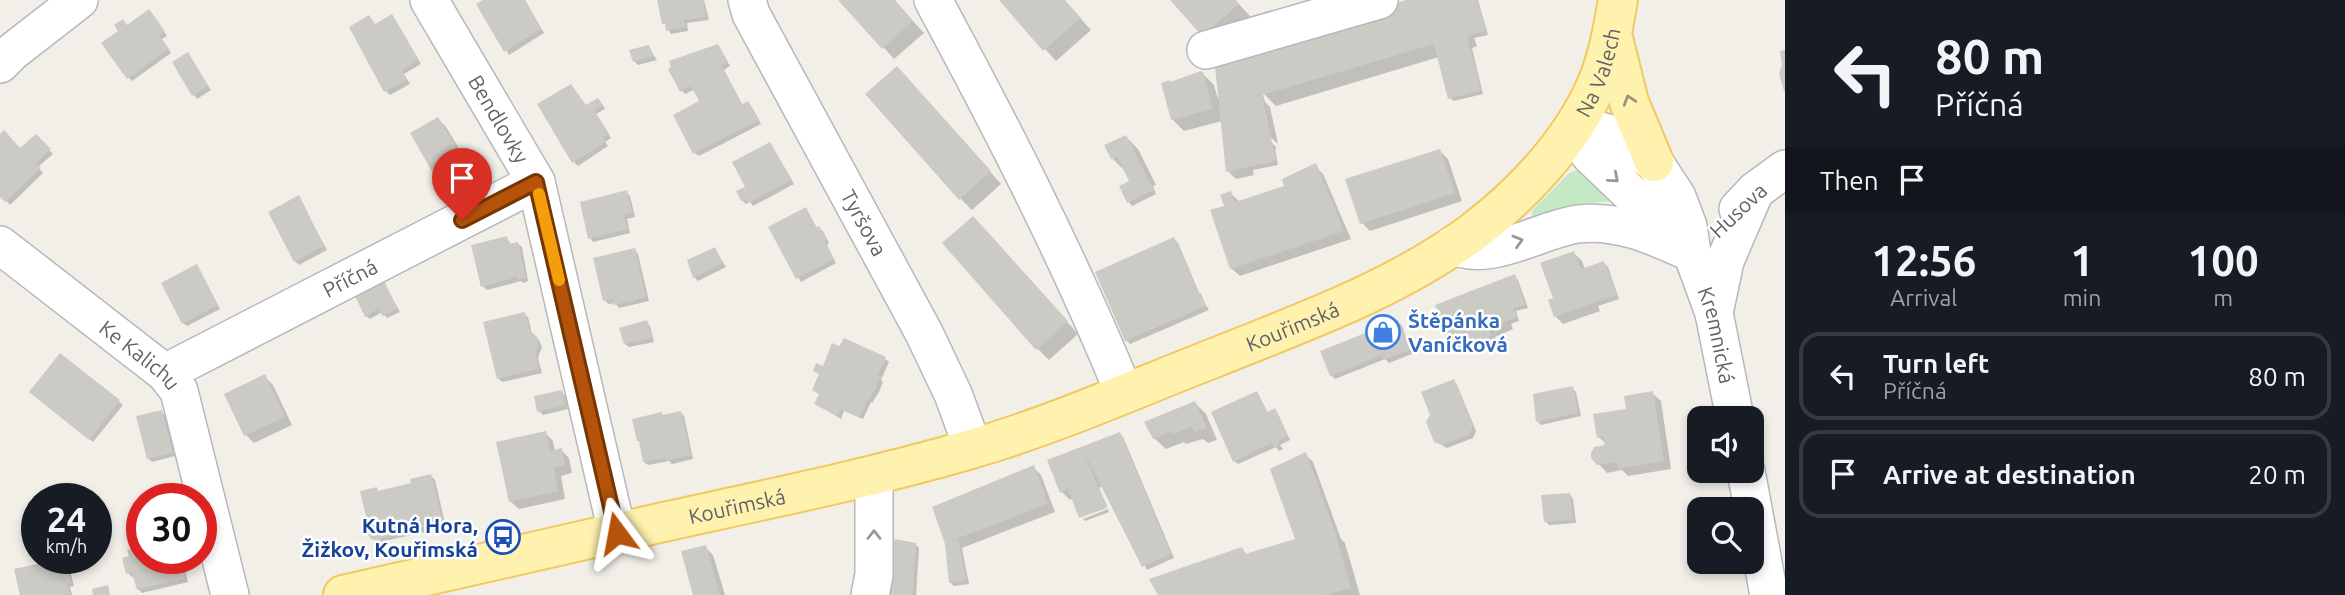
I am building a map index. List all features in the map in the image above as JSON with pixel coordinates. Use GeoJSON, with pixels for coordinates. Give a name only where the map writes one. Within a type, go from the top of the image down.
{"type":"FeatureCollection","features":[{"type":"Feature","properties":{"kind":"main road","name":"Na Valech"},"geometry":{"type":"LineString","coordinates":[[1569,131],[1596,87],[1615,18]]}},
{"type":"Feature","properties":{"kind":"main road"},"geometry":{"type":"LineString","coordinates":[[1615,18],[1629,102],[1654,162]]}},
{"type":"Feature","properties":{"kind":"main road","name":"Kouřimská"},"geometry":{"type":"LineString","coordinates":[[343,595],[874,475],[973,449],[1124,393],[1318,317],[1420,267],[1475,231],[1514,196],[1532,179],[1569,131]]}},
{"type":"Feature","properties":{"kind":"street"},"geometry":{"type":"LineString","coordinates":[[0,64],[79,0]]}},
{"type":"Feature","properties":{"kind":"street","name":"Bendlovky"},"geometry":{"type":"LineString","coordinates":[[429,0],[536,182],[617,533]]}},
{"type":"Feature","properties":{"kind":"street","name":"Tyršova"},"geometry":{"type":"LineString","coordinates":[[747,0],[751,14],[924,333],[953,394],[973,449]]}},
{"type":"Feature","properties":{"kind":"street"},"geometry":{"type":"LineString","coordinates":[[933,0],[994,113],[1099,331],[1124,393]]}},
{"type":"Feature","properties":{"kind":"street"},"geometry":{"type":"LineString","coordinates":[[1206,50],[1379,0]]}},
{"type":"Feature","properties":{"kind":"street"},"geometry":{"type":"LineString","coordinates":[[1569,131],[1608,133],[1654,162]]}},
{"type":"Feature","properties":{"kind":"street"},"geometry":{"type":"LineString","coordinates":[[1569,131],[1590,155],[1692,253]]}},
{"type":"Feature","properties":{"kind":"street","name":"Kremnická"},"geometry":{"type":"LineString","coordinates":[[1654,162],[1677,197],[1688,226],[1692,253],[1714,313],[1733,406]]}},
{"type":"Feature","properties":{"kind":"street","name":"Husova"},"geometry":{"type":"LineString","coordinates":[[1692,253],[1755,191],[1785,169]]}},
{"type":"Feature","properties":{"kind":"street","name":"Příčná"},"geometry":{"type":"LineString","coordinates":[[165,373],[536,182]]}},
{"type":"Feature","properties":{"kind":"street"},"geometry":{"type":"LineString","coordinates":[[1677,197],[1707,198],[1755,191]]}},
{"type":"Feature","properties":{"kind":"street"},"geometry":{"type":"LineString","coordinates":[[1714,313],[1725,261],[1755,191]]}},
{"type":"Feature","properties":{"kind":"street"},"geometry":{"type":"LineString","coordinates":[[1453,246],[1467,251],[1486,251],[1556,229],[1594,223],[1626,227],[1692,253]]}},
{"type":"Feature","properties":{"kind":"street","name":"Ke Kalichu"},"geometry":{"type":"LineString","coordinates":[[0,245],[165,373],[179,391],[230,595]]}},
{"type":"Feature","properties":{"kind":"street"},"geometry":{"type":"LineString","coordinates":[[870,595],[874,575],[874,475]]}},
{"type":"Feature","properties":{"kind":"street"},"geometry":{"type":"LineString","coordinates":[[1748,483],[1769,595]]}},
{"type":"Feature","properties":{"kind":"green space"},"geometry":{"type":"Polygon","coordinates":[[[1577,170],[1589,173],[1613,201],[1570,205],[1537,218],[1532,216],[1532,211],[1568,174],[1577,170]]]}},
{"type":"Feature","properties":{"kind":"building"},"geometry":{"type":"Polygon","coordinates":[[[483,0],[525,0],[541,29],[504,52],[476,4],[483,0]]]}},
{"type":"Feature","properties":{"kind":"building"},"geometry":{"type":"Polygon","coordinates":[[[657,0],[703,0],[706,17],[684,20],[686,27],[666,31],[657,0]]]}},
{"type":"Feature","properties":{"kind":"building"},"geometry":{"type":"Polygon","coordinates":[[[838,0],[895,0],[913,21],[882,49],[838,0]]]}},
{"type":"Feature","properties":{"kind":"building"},"geometry":{"type":"Polygon","coordinates":[[[999,0],[1065,0],[1081,18],[1043,51],[999,0]]]}},
{"type":"Feature","properties":{"kind":"building"},"geometry":{"type":"Polygon","coordinates":[[[1170,0],[1236,0],[1239,4],[1202,36],[1170,0]]]}},
{"type":"Feature","properties":{"kind":"building"},"geometry":{"type":"Polygon","coordinates":[[[1406,0],[1477,0],[1486,31],[1467,36],[1481,90],[1448,99],[1434,44],[1262,95],[1276,161],[1226,172],[1214,57],[1406,0]]]}},
{"type":"Feature","properties":{"kind":"building"},"geometry":{"type":"Polygon","coordinates":[[[149,9],[165,31],[159,35],[169,49],[127,79],[101,43],[118,31],[114,25],[123,19],[127,25],[149,9]]]}},
{"type":"Feature","properties":{"kind":"building"},"geometry":{"type":"Polygon","coordinates":[[[392,14],[419,60],[402,70],[407,80],[384,92],[349,27],[369,15],[375,24],[392,14]]]}},
{"type":"Feature","properties":{"kind":"building"},"geometry":{"type":"Polygon","coordinates":[[[718,44],[728,62],[721,65],[742,104],[748,101],[759,120],[693,154],[673,115],[699,101],[691,86],[680,92],[668,69],[671,67],[669,61],[718,44]]]}},
{"type":"Feature","properties":{"kind":"building"},"geometry":{"type":"Polygon","coordinates":[[[649,45],[654,56],[633,62],[629,50],[649,45]]]}},
{"type":"Feature","properties":{"kind":"building"},"geometry":{"type":"Polygon","coordinates":[[[1785,50],[1784,91],[1779,74],[1782,65],[1780,51],[1785,50]]]}},
{"type":"Feature","properties":{"kind":"building"},"geometry":{"type":"Polygon","coordinates":[[[188,52],[208,86],[192,96],[172,62],[188,52]]]}},
{"type":"Feature","properties":{"kind":"building"},"geometry":{"type":"Polygon","coordinates":[[[897,66],[991,171],[959,200],[865,94],[897,66]]]}},
{"type":"Feature","properties":{"kind":"building"},"geometry":{"type":"Polygon","coordinates":[[[1201,71],[1213,109],[1171,120],[1161,83],[1201,71]]]}},
{"type":"Feature","properties":{"kind":"building"},"geometry":{"type":"Polygon","coordinates":[[[571,84],[586,105],[598,98],[603,105],[594,110],[609,134],[603,137],[606,142],[572,163],[537,104],[571,84]]]}},
{"type":"Feature","properties":{"kind":"building"},"geometry":{"type":"Polygon","coordinates":[[[438,117],[467,165],[438,182],[410,133],[438,117]]]}},
{"type":"Feature","properties":{"kind":"building"},"geometry":{"type":"Polygon","coordinates":[[[4,130],[20,148],[36,134],[51,149],[36,163],[41,168],[5,202],[0,197],[0,134],[4,130]]]}},
{"type":"Feature","properties":{"kind":"building"},"geometry":{"type":"Polygon","coordinates":[[[1126,135],[1154,190],[1127,203],[1119,186],[1129,181],[1117,157],[1111,159],[1104,145],[1126,135]]]}},
{"type":"Feature","properties":{"kind":"building"},"geometry":{"type":"Polygon","coordinates":[[[770,142],[792,180],[748,203],[745,199],[741,201],[736,191],[745,187],[732,162],[770,142]]]}},
{"type":"Feature","properties":{"kind":"building"},"geometry":{"type":"Polygon","coordinates":[[[1440,149],[1455,193],[1360,224],[1345,179],[1440,149]]]}},
{"type":"Feature","properties":{"kind":"building"},"geometry":{"type":"Polygon","coordinates":[[[1316,163],[1344,231],[1230,269],[1210,210],[1224,206],[1220,195],[1231,191],[1235,202],[1284,186],[1282,179],[1316,163]]]}},
{"type":"Feature","properties":{"kind":"building"},"geometry":{"type":"Polygon","coordinates":[[[627,190],[632,213],[624,215],[628,229],[588,239],[580,202],[627,190]]]}},
{"type":"Feature","properties":{"kind":"building"},"geometry":{"type":"Polygon","coordinates":[[[299,195],[324,246],[294,262],[268,212],[299,195]]]}},
{"type":"Feature","properties":{"kind":"building"},"geometry":{"type":"Polygon","coordinates":[[[806,207],[816,227],[819,226],[827,239],[824,241],[834,259],[796,279],[768,227],[806,207]]]}},
{"type":"Feature","properties":{"kind":"building"},"geometry":{"type":"Polygon","coordinates":[[[973,216],[1068,321],[1036,350],[942,243],[973,216]]]}},
{"type":"Feature","properties":{"kind":"building"},"geometry":{"type":"Polygon","coordinates":[[[507,236],[509,244],[518,242],[526,278],[518,280],[517,277],[481,287],[471,245],[507,236]]]}},
{"type":"Feature","properties":{"kind":"building"},"geometry":{"type":"Polygon","coordinates":[[[1174,237],[1206,306],[1125,341],[1095,272],[1174,237]]]}},
{"type":"Feature","properties":{"kind":"building"},"geometry":{"type":"Polygon","coordinates":[[[715,247],[723,263],[693,278],[687,260],[715,247]]]}},
{"type":"Feature","properties":{"kind":"building"},"geometry":{"type":"Polygon","coordinates":[[[635,248],[646,297],[614,305],[612,299],[603,301],[593,258],[635,248]]]}},
{"type":"Feature","properties":{"kind":"building"},"geometry":{"type":"Polygon","coordinates":[[[1574,251],[1581,269],[1604,261],[1617,295],[1554,317],[1548,300],[1553,298],[1540,263],[1574,251]]]}},
{"type":"Feature","properties":{"kind":"building"},"geometry":{"type":"Polygon","coordinates":[[[197,264],[218,305],[182,324],[161,283],[197,264]]]}},
{"type":"Feature","properties":{"kind":"building"},"geometry":{"type":"Polygon","coordinates":[[[1515,274],[1525,305],[1513,308],[1517,317],[1488,328],[1492,336],[1465,347],[1462,339],[1450,343],[1435,305],[1515,274]]]}},
{"type":"Feature","properties":{"kind":"building"},"geometry":{"type":"Polygon","coordinates":[[[384,281],[397,308],[382,316],[379,308],[365,317],[355,296],[384,281]]]}},
{"type":"Feature","properties":{"kind":"building"},"geometry":{"type":"Polygon","coordinates":[[[525,312],[529,329],[538,338],[535,353],[539,369],[497,379],[483,322],[525,312]]]}},
{"type":"Feature","properties":{"kind":"building"},"geometry":{"type":"Polygon","coordinates":[[[647,320],[652,338],[624,344],[619,328],[647,320]]]}},
{"type":"Feature","properties":{"kind":"building"},"geometry":{"type":"Polygon","coordinates":[[[1398,320],[1410,350],[1383,360],[1382,355],[1330,376],[1320,351],[1398,320]]]}},
{"type":"Feature","properties":{"kind":"building"},"geometry":{"type":"Polygon","coordinates":[[[844,338],[886,357],[876,388],[859,417],[840,409],[837,416],[814,404],[819,394],[812,390],[819,374],[813,371],[816,363],[823,366],[832,343],[839,346],[844,338]]]}},
{"type":"Feature","properties":{"kind":"building"},"geometry":{"type":"Polygon","coordinates":[[[60,353],[120,400],[89,440],[29,392],[60,353]]]}},
{"type":"Feature","properties":{"kind":"building"},"geometry":{"type":"Polygon","coordinates":[[[265,374],[285,417],[244,436],[224,394],[265,374]]]}},
{"type":"Feature","properties":{"kind":"building"},"geometry":{"type":"Polygon","coordinates":[[[1454,379],[1473,426],[1469,435],[1442,445],[1434,442],[1426,422],[1430,415],[1421,392],[1454,379]]]}},
{"type":"Feature","properties":{"kind":"building"},"geometry":{"type":"Polygon","coordinates":[[[1573,386],[1578,413],[1536,422],[1533,394],[1573,386]]]}},
{"type":"Feature","properties":{"kind":"building"},"geometry":{"type":"Polygon","coordinates":[[[562,390],[565,405],[537,412],[534,396],[562,390]]]}},
{"type":"Feature","properties":{"kind":"building"},"geometry":{"type":"Polygon","coordinates":[[[1257,391],[1267,412],[1275,408],[1288,436],[1278,441],[1280,445],[1274,448],[1272,443],[1233,462],[1211,412],[1257,391]]]}},
{"type":"Feature","properties":{"kind":"building"},"geometry":{"type":"Polygon","coordinates":[[[1653,391],[1664,461],[1618,469],[1617,462],[1597,465],[1591,454],[1594,447],[1605,445],[1603,437],[1597,438],[1593,414],[1626,409],[1624,396],[1653,391]]]}},
{"type":"Feature","properties":{"kind":"building"},"geometry":{"type":"Polygon","coordinates":[[[1195,401],[1207,428],[1194,432],[1192,427],[1173,434],[1171,431],[1153,439],[1144,422],[1195,401]]]}},
{"type":"Feature","properties":{"kind":"building"},"geometry":{"type":"Polygon","coordinates":[[[162,410],[173,453],[147,459],[136,416],[162,410]]]}},
{"type":"Feature","properties":{"kind":"building"},"geometry":{"type":"Polygon","coordinates":[[[681,411],[691,455],[666,461],[666,458],[643,462],[632,419],[681,411]]]}},
{"type":"Feature","properties":{"kind":"building"},"geometry":{"type":"Polygon","coordinates":[[[546,431],[550,451],[562,448],[565,465],[554,468],[558,491],[509,502],[496,442],[546,431]]]}},
{"type":"Feature","properties":{"kind":"building"},"geometry":{"type":"Polygon","coordinates":[[[1120,432],[1171,554],[1142,567],[1083,450],[1107,508],[1079,518],[1068,489],[1060,493],[1047,460],[1120,432]]]}},
{"type":"Feature","properties":{"kind":"building"},"geometry":{"type":"Polygon","coordinates":[[[1306,452],[1334,529],[1351,588],[1325,595],[1158,595],[1149,579],[1242,547],[1245,554],[1295,539],[1270,469],[1306,452]]]}},
{"type":"Feature","properties":{"kind":"building"},"geometry":{"type":"Polygon","coordinates":[[[1034,465],[1048,504],[948,542],[958,539],[966,580],[949,583],[945,544],[932,507],[1034,465]]]}},
{"type":"Feature","properties":{"kind":"building"},"geometry":{"type":"Polygon","coordinates":[[[431,474],[443,524],[381,538],[379,541],[371,539],[367,533],[369,529],[360,491],[377,487],[378,491],[411,483],[410,479],[431,474]]]}},
{"type":"Feature","properties":{"kind":"building"},"geometry":{"type":"Polygon","coordinates":[[[1570,493],[1573,520],[1544,522],[1541,495],[1570,493]]]}},
{"type":"Feature","properties":{"kind":"building"},"geometry":{"type":"Polygon","coordinates":[[[895,539],[916,543],[913,595],[889,595],[895,539]]]}},
{"type":"Feature","properties":{"kind":"building"},"geometry":{"type":"Polygon","coordinates":[[[706,545],[720,595],[693,595],[681,551],[706,545]]]}},
{"type":"Feature","properties":{"kind":"building"},"geometry":{"type":"Polygon","coordinates":[[[126,557],[126,574],[122,558],[126,557]]]}},
{"type":"Feature","properties":{"kind":"building"},"geometry":{"type":"Polygon","coordinates":[[[21,567],[21,574],[69,574],[71,583],[67,583],[70,595],[20,595],[14,569],[21,567]]]}},
{"type":"Feature","properties":{"kind":"building"},"geometry":{"type":"Polygon","coordinates":[[[132,574],[184,574],[185,578],[137,590],[132,574]]]}},
{"type":"Feature","properties":{"kind":"building"},"geometry":{"type":"Polygon","coordinates":[[[108,585],[110,595],[93,595],[92,589],[108,585]]]}},
{"type":"Feature","properties":{"kind":"slow traffic"},"geometry":{"type":"LineString","coordinates":[[539,194],[559,280]]}},
{"type":"Feature","properties":{"kind":"place","name":"Štěpánka Vaníčková"},"geometry":{"type":"Point","coordinates":[1383,332]}},
{"type":"Feature","properties":{"kind":"place","name":"Kutná Hora, Žižkov, Kouřimská"},"geometry":{"type":"Point","coordinates":[503,537]}},
{"type":"Feature","properties":{"kind":"route"},"geometry":{"type":"LineString","coordinates":[[462,220],[536,182],[617,533]]}}]}
